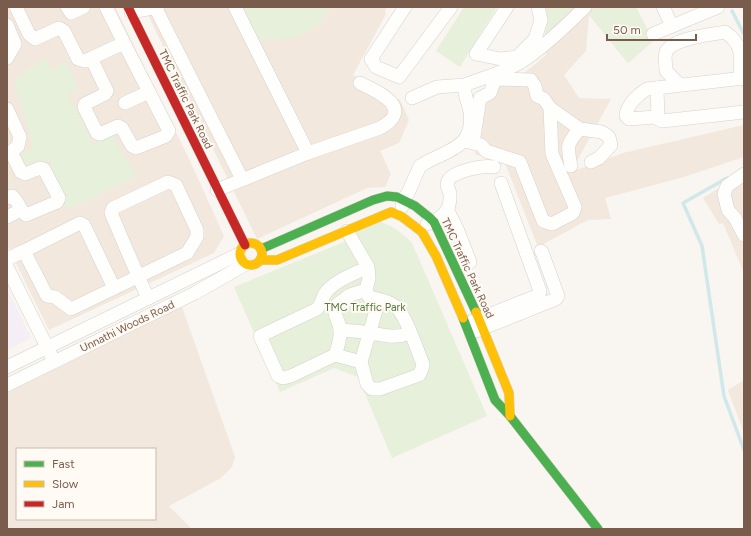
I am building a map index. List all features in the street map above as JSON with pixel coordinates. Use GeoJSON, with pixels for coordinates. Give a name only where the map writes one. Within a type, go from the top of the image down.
{"type":"FeatureCollection","features":[{"type":"Feature","properties":{"kind":"street"},"geometry":{"type":"LineString","coordinates":[[16,7],[29,34],[35,39],[59,28],[64,31],[78,59],[85,61],[124,43]]}},
{"type":"Feature","properties":{"kind":"street"},"geometry":{"type":"LineString","coordinates":[[67,7],[71,13],[84,7]]}},
{"type":"Feature","properties":{"kind":"street"},"geometry":{"type":"LineString","coordinates":[[91,58],[107,91],[105,94],[85,104],[84,107],[97,133],[100,134],[118,126],[122,128],[132,146],[136,148],[166,136],[169,131],[106,7]]}},
{"type":"Feature","properties":{"kind":"street"},"geometry":{"type":"LineString","coordinates":[[129,10],[156,7],[242,179]]}},
{"type":"Feature","properties":{"kind":"street"},"geometry":{"type":"LineString","coordinates":[[235,7],[308,153]]}},
{"type":"Feature","properties":{"kind":"street"},"geometry":{"type":"LineString","coordinates":[[405,7],[371,59],[376,67],[398,77],[451,7]]}},
{"type":"Feature","properties":{"kind":"street"},"geometry":{"type":"LineString","coordinates":[[507,7],[476,54],[501,59],[517,57],[535,39],[541,20],[538,7]]}},
{"type":"Feature","properties":{"kind":"street"},"geometry":{"type":"LineString","coordinates":[[412,98],[437,87],[465,85],[499,73],[526,59],[585,7]]}},
{"type":"Feature","properties":{"kind":"street"},"geometry":{"type":"LineString","coordinates":[[663,7],[672,26]]}},
{"type":"Feature","properties":{"kind":"street"},"geometry":{"type":"LineString","coordinates":[[653,34],[718,7]]}},
{"type":"Feature","properties":{"kind":"street","name":"TMC Traffic Park Road"},"geometry":{"type":"LineString","coordinates":[[129,10],[217,190],[243,254]]}},
{"type":"Feature","properties":{"kind":"street"},"geometry":{"type":"LineString","coordinates":[[7,25],[15,44],[7,58]]}},
{"type":"Feature","properties":{"kind":"street"},"geometry":{"type":"LineString","coordinates":[[680,86],[666,71],[665,54],[669,48],[685,40],[725,32],[732,36],[741,51],[742,78],[680,86],[647,89],[640,93],[627,110],[626,116],[629,119],[655,117],[662,121],[744,112]]}},
{"type":"Feature","properties":{"kind":"street"},"geometry":{"type":"LineString","coordinates":[[469,142],[468,134],[480,98],[490,93],[494,82],[498,79],[531,80],[535,86],[537,96],[544,99],[550,108],[580,128],[602,132],[609,137],[611,145],[599,158],[590,162]]}},
{"type":"Feature","properties":{"kind":"street"},"geometry":{"type":"LineString","coordinates":[[217,190],[308,153],[380,128],[394,116],[394,109],[390,101],[381,94],[360,83]]}},
{"type":"Feature","properties":{"kind":"street"},"geometry":{"type":"LineString","coordinates":[[465,85],[464,95],[474,117]]}},
{"type":"Feature","properties":{"kind":"street"},"geometry":{"type":"LineString","coordinates":[[657,88],[658,119]]}},
{"type":"Feature","properties":{"kind":"street"},"geometry":{"type":"LineString","coordinates":[[125,103],[149,92]]}},
{"type":"Feature","properties":{"kind":"street"},"geometry":{"type":"LineString","coordinates":[[260,260],[277,260],[396,214],[408,193],[420,166],[469,142],[481,145],[486,151],[520,162],[543,221],[552,224],[573,213],[575,207],[552,154],[550,108]]}},
{"type":"Feature","properties":{"kind":"street"},"geometry":{"type":"LineString","coordinates":[[7,109],[20,137],[18,146],[9,153],[20,172],[25,174],[40,168],[44,169],[59,198],[57,202],[26,215],[21,210],[16,199],[12,196],[7,198]]}},
{"type":"Feature","properties":{"kind":"street"},"geometry":{"type":"LineString","coordinates":[[551,149],[570,140],[580,128]]}},
{"type":"Feature","properties":{"kind":"street"},"geometry":{"type":"LineString","coordinates":[[570,140],[568,149],[571,166]]}},
{"type":"Feature","properties":{"kind":"street"},"geometry":{"type":"LineString","coordinates":[[417,228],[442,218],[448,211],[450,195],[446,186],[448,180],[454,174],[486,166],[494,167]]}},
{"type":"Feature","properties":{"kind":"street"},"geometry":{"type":"LineString","coordinates":[[744,174],[728,186],[724,194],[728,210],[736,218],[744,235]]}},
{"type":"Feature","properties":{"kind":"street"},"geometry":{"type":"LineString","coordinates":[[24,251],[47,296],[55,297],[71,309],[138,276],[187,253],[197,237],[197,230],[176,185],[168,182],[113,208],[111,213],[138,276],[148,298]]}},
{"type":"Feature","properties":{"kind":"street"},"geometry":{"type":"LineString","coordinates":[[481,323],[502,309],[539,294],[540,291],[501,182]]}},
{"type":"Feature","properties":{"kind":"street"},"geometry":{"type":"LineString","coordinates":[[261,249],[373,200],[390,196],[396,214],[422,232],[436,256],[454,295],[495,400],[510,416],[598,529]]}},
{"type":"Feature","properties":{"kind":"street","name":"TMC Traffic Park Road"},"geometry":{"type":"LineString","coordinates":[[390,196],[403,200],[430,216],[434,222],[481,323],[509,393],[510,416]]}},
{"type":"Feature","properties":{"kind":"street"},"geometry":{"type":"LineString","coordinates":[[7,217],[21,210]]}},
{"type":"Feature","properties":{"kind":"street"},"geometry":{"type":"LineString","coordinates":[[448,211],[458,231],[470,262]]}},
{"type":"Feature","properties":{"kind":"street"},"geometry":{"type":"LineString","coordinates":[[7,259],[80,223],[84,225],[114,288]]}},
{"type":"Feature","properties":{"kind":"street"},"geometry":{"type":"LineString","coordinates":[[347,232],[368,267],[369,278],[366,290],[370,297],[379,300],[396,307],[403,315],[423,364],[419,375],[380,389],[372,389],[367,384],[361,362],[379,300]]}},
{"type":"Feature","properties":{"kind":"street"},"geometry":{"type":"LineString","coordinates":[[252,243],[258,246],[262,252],[260,260],[255,264],[243,254],[252,243]]}},
{"type":"Feature","properties":{"kind":"street"},"geometry":{"type":"LineString","coordinates":[[467,329],[481,323],[556,299],[558,296],[541,251]]}},
{"type":"Feature","properties":{"kind":"street","name":"Unnathi Woods Road"},"geometry":{"type":"LineString","coordinates":[[7,367],[148,298],[243,254]]}},
{"type":"Feature","properties":{"kind":"street","name":"Unnathi Woods Road"},"geometry":{"type":"LineString","coordinates":[[7,385],[195,293],[243,254]]}},
{"type":"Feature","properties":{"kind":"street"},"geometry":{"type":"LineString","coordinates":[[7,267],[55,361]]}},
{"type":"Feature","properties":{"kind":"street"},"geometry":{"type":"LineString","coordinates":[[361,362],[335,355],[284,378],[278,376],[260,336],[317,309],[321,305],[324,294],[332,286],[368,267]]}},
{"type":"Feature","properties":{"kind":"street"},"geometry":{"type":"LineString","coordinates":[[335,355],[339,345],[340,330],[334,314],[334,307],[350,295],[366,290]]}},
{"type":"Feature","properties":{"kind":"street"},"geometry":{"type":"LineString","coordinates":[[340,330],[391,337],[403,336],[410,333]]}},
{"type":"Feature","properties":{"kind":"shaded area"},"geometry":{"type":"Polygon","coordinates":[[[7,7],[115,7],[190,161],[224,236],[214,253],[49,330],[7,245],[7,7]]]}},
{"type":"Feature","properties":{"kind":"shaded area"},"geometry":{"type":"Polygon","coordinates":[[[144,7],[386,7],[385,16],[353,75],[400,100],[409,120],[399,143],[380,151],[391,174],[385,187],[367,188],[257,239],[144,7]]]}},
{"type":"Feature","properties":{"kind":"shaded area"},"geometry":{"type":"Polygon","coordinates":[[[544,7],[636,7],[653,41],[628,63],[589,15],[586,51],[564,75],[579,98],[611,99],[571,172],[623,153],[744,125],[744,157],[684,177],[605,198],[611,219],[588,220],[538,247],[505,163],[475,154],[479,92],[523,74],[546,55],[544,7]]]}},
{"type":"Feature","properties":{"kind":"shaded area"},"geometry":{"type":"Polygon","coordinates":[[[744,172],[744,273],[723,223],[719,224],[703,198],[744,172]]]}},
{"type":"Feature","properties":{"kind":"shaded area"},"geometry":{"type":"Polygon","coordinates":[[[7,289],[31,338],[7,350],[7,289]]]}},
{"type":"Feature","properties":{"kind":"shaded area"},"geometry":{"type":"Polygon","coordinates":[[[182,307],[235,457],[232,467],[221,478],[169,506],[192,529],[7,529],[7,393],[182,307]]]}},
{"type":"Feature","properties":{"kind":"shaded area"},"geometry":{"type":"Polygon","coordinates":[[[744,380],[744,433],[728,390],[744,380]]]}},
{"type":"Feature","properties":{"kind":"green space"},"geometry":{"type":"Polygon","coordinates":[[[242,7],[332,7],[319,24],[296,38],[272,40],[258,39],[242,7]]]}},
{"type":"Feature","properties":{"kind":"green space"},"geometry":{"type":"Polygon","coordinates":[[[464,7],[497,7],[460,67],[436,51],[464,7]]]}},
{"type":"Feature","properties":{"kind":"green space"},"geometry":{"type":"Polygon","coordinates":[[[574,7],[545,35],[544,10],[574,7]]]}},
{"type":"Feature","properties":{"kind":"green space"},"geometry":{"type":"Polygon","coordinates":[[[598,7],[636,7],[653,41],[628,63],[589,14],[598,7]]]}},
{"type":"Feature","properties":{"kind":"green space"},"geometry":{"type":"Polygon","coordinates":[[[45,57],[52,70],[66,61],[78,89],[68,94],[93,144],[112,135],[137,176],[67,210],[49,160],[25,169],[21,156],[33,147],[14,80],[45,57]]]}},
{"type":"Feature","properties":{"kind":"green space","name":"TMC Traffic Park"},"geometry":{"type":"Polygon","coordinates":[[[381,222],[398,231],[412,243],[487,416],[392,458],[358,377],[334,368],[280,392],[234,287],[344,242],[355,223],[381,222]]]}},
{"type":"Feature","properties":{"kind":"waterway"},"geometry":{"type":"LineString","coordinates":[[732,11],[744,34]]}},
{"type":"Feature","properties":{"kind":"waterway"},"geometry":{"type":"LineString","coordinates":[[727,178],[683,203],[702,246],[724,396],[744,450]]}},
{"type":"Feature","properties":{"kind":"traffic: fast"},"geometry":{"type":"LineString","coordinates":[[261,249],[373,200],[387,196],[397,197],[415,206],[434,222],[476,312]]}},
{"type":"Feature","properties":{"kind":"traffic: fast"},"geometry":{"type":"LineString","coordinates":[[463,318],[495,400],[510,416],[598,529]]}},
{"type":"Feature","properties":{"kind":"traffic: slow"},"geometry":{"type":"LineString","coordinates":[[260,260],[277,260],[391,212],[401,216],[422,232],[436,256],[463,318]]}},
{"type":"Feature","properties":{"kind":"traffic: slow"},"geometry":{"type":"LineString","coordinates":[[251,243],[259,246],[262,254],[259,262],[251,265],[243,262],[240,254],[243,246],[251,243]]}},
{"type":"Feature","properties":{"kind":"traffic: slow"},"geometry":{"type":"LineString","coordinates":[[476,312],[509,393],[510,416]]}},
{"type":"Feature","properties":{"kind":"traffic: jam"},"geometry":{"type":"LineString","coordinates":[[128,7],[245,245]]}}]}
